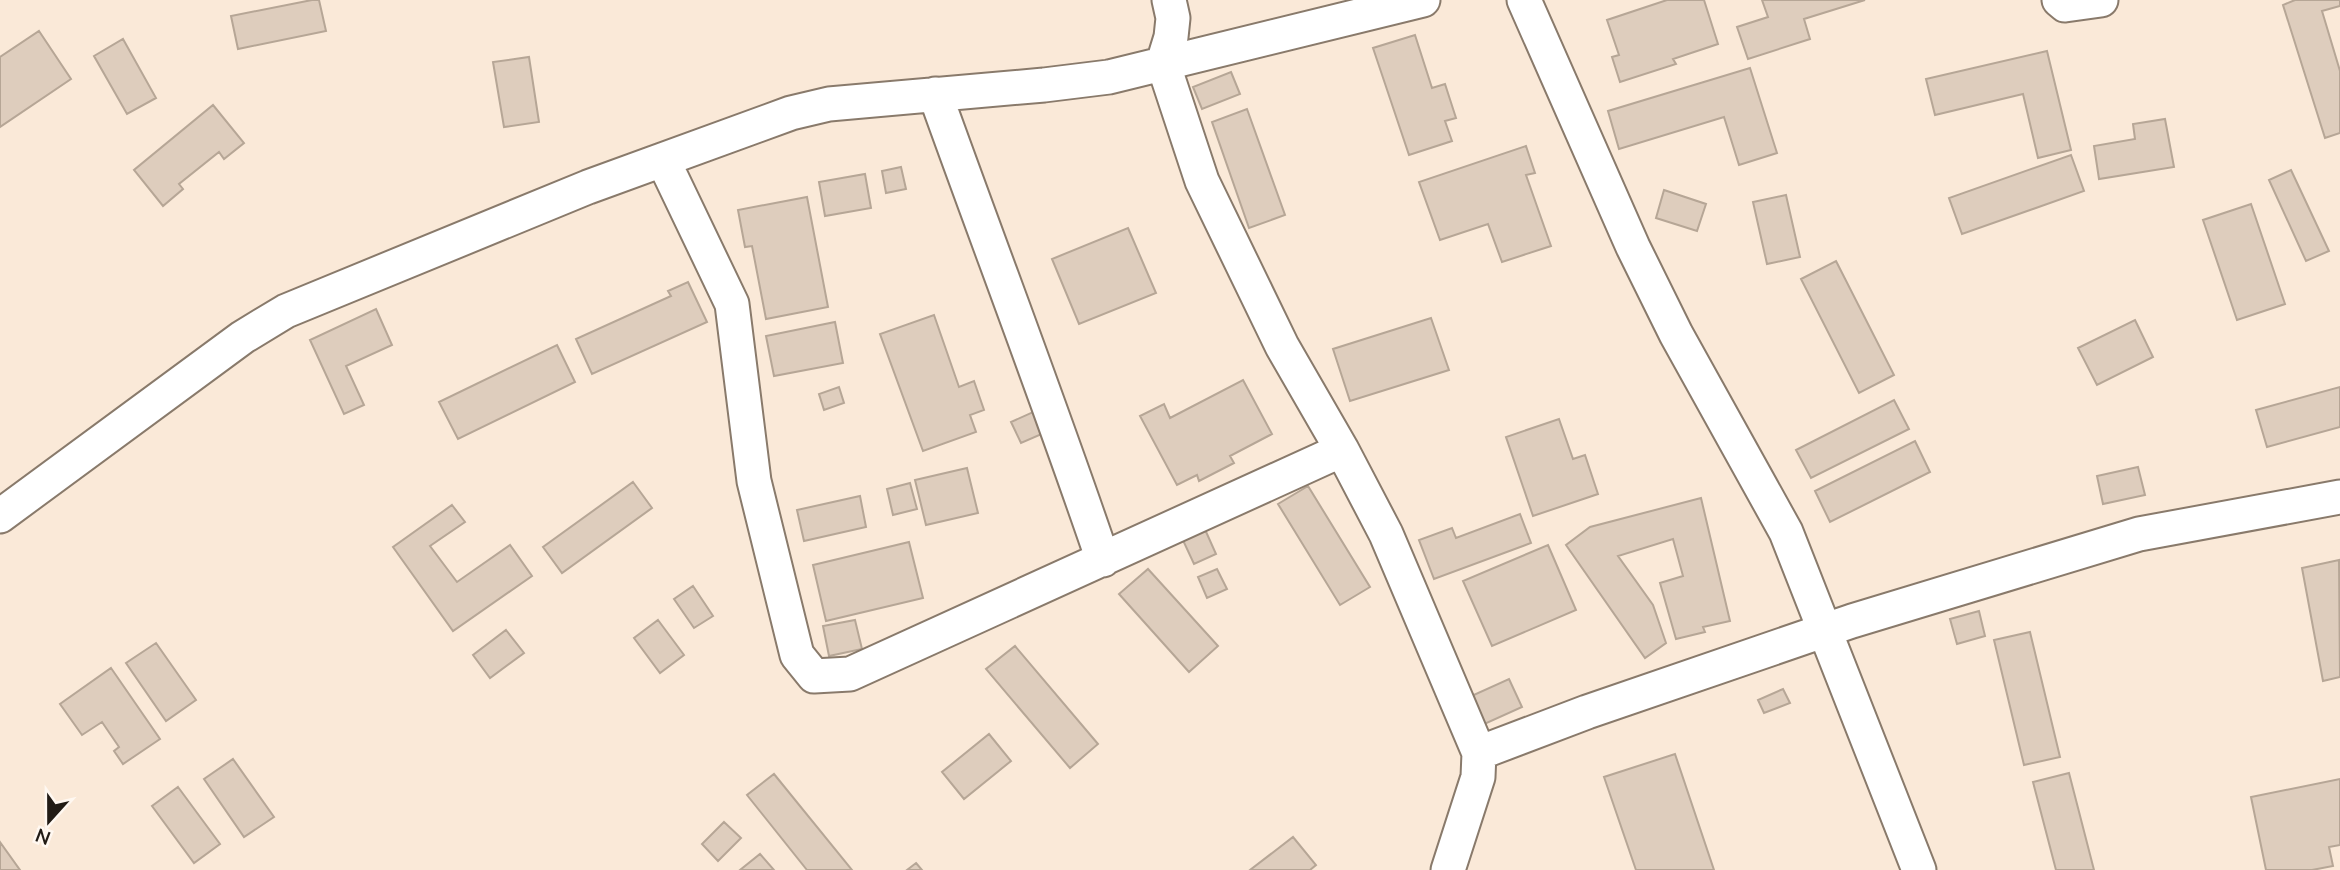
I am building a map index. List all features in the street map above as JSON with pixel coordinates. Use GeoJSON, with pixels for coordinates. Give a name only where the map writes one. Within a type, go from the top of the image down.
{"type":"FeatureCollection","features":[{"type":"Feature","properties":{"kind":"street"},"geometry":{"type":"LineString","coordinates":[[1169,0],[1174,18],[1163,63],[1202,181],[1282,346],[1342,450],[1386,534],[1479,754],[1478,777],[1448,870]]}},
{"type":"Feature","properties":{"kind":"street"},"geometry":{"type":"LineString","coordinates":[[0,516],[243,337],[286,311],[588,187],[791,113],[829,104],[1109,77],[1423,0]]}},
{"type":"Feature","properties":{"kind":"street"},"geometry":{"type":"LineString","coordinates":[[1524,0],[1633,247],[1676,334],[1786,531],[1919,870]]}},
{"type":"Feature","properties":{"kind":"street"},"geometry":{"type":"LineString","coordinates":[[2059,0],[2065,5],[2101,0]]}},
{"type":"Feature","properties":{"kind":"street"},"geometry":{"type":"LineString","coordinates":[[935,94],[1052,410],[1102,560]]}},
{"type":"Feature","properties":{"kind":"street"},"geometry":{"type":"LineString","coordinates":[[663,160],[732,304],[754,481],[797,655],[814,676],[850,674],[1342,450]]}},
{"type":"Feature","properties":{"kind":"street"},"geometry":{"type":"LineString","coordinates":[[1479,754],[1577,716],[1824,632],[2139,534],[2340,497]]}},
{"type":"Feature","properties":{"kind":"building"},"geometry":{"type":"Polygon","coordinates":[[[319,0],[326,31],[238,49],[231,16],[319,0]]]}},
{"type":"Feature","properties":{"kind":"building"},"geometry":{"type":"Polygon","coordinates":[[[1667,0],[1704,0],[1718,44],[1673,59],[1676,64],[1620,82],[1612,57],[1619,55],[1607,20],[1667,0]]]}},
{"type":"Feature","properties":{"kind":"building"},"geometry":{"type":"Polygon","coordinates":[[[1762,0],[1865,0],[1804,19],[1810,39],[1748,59],[1737,27],[1768,17],[1762,0]]]}},
{"type":"Feature","properties":{"kind":"building"},"geometry":{"type":"Polygon","coordinates":[[[2295,0],[2340,0],[2340,6],[2322,11],[2340,71],[2340,133],[2325,138],[2283,5],[2295,0]]]}},
{"type":"Feature","properties":{"kind":"building"},"geometry":{"type":"Polygon","coordinates":[[[39,31],[71,79],[0,127],[0,57],[39,31]]]}},
{"type":"Feature","properties":{"kind":"building"},"geometry":{"type":"Polygon","coordinates":[[[1415,35],[1432,88],[1445,84],[1456,118],[1445,121],[1452,141],[1409,155],[1373,48],[1415,35]]]}},
{"type":"Feature","properties":{"kind":"building"},"geometry":{"type":"Polygon","coordinates":[[[123,39],[156,98],[127,114],[94,56],[123,39]]]}},
{"type":"Feature","properties":{"kind":"building"},"geometry":{"type":"Polygon","coordinates":[[[2047,51],[2071,150],[2038,158],[2023,94],[1935,115],[1926,79],[2047,51]]]}},
{"type":"Feature","properties":{"kind":"building"},"geometry":{"type":"Polygon","coordinates":[[[529,57],[539,122],[504,127],[493,62],[529,57]]]}},
{"type":"Feature","properties":{"kind":"building"},"geometry":{"type":"Polygon","coordinates":[[[1750,68],[1777,153],[1739,165],[1724,117],[1619,149],[1608,111],[1750,68]]]}},
{"type":"Feature","properties":{"kind":"building"},"geometry":{"type":"Polygon","coordinates":[[[1231,72],[1240,94],[1202,109],[1193,87],[1231,72]]]}},
{"type":"Feature","properties":{"kind":"building"},"geometry":{"type":"Polygon","coordinates":[[[213,105],[244,143],[224,159],[219,152],[179,184],[183,189],[163,206],[134,170],[213,105]]]}},
{"type":"Feature","properties":{"kind":"building"},"geometry":{"type":"Polygon","coordinates":[[[1247,109],[1285,215],[1249,228],[1212,122],[1247,109]]]}},
{"type":"Feature","properties":{"kind":"building"},"geometry":{"type":"Polygon","coordinates":[[[2165,119],[2174,167],[2099,179],[2094,146],[2135,139],[2133,124],[2165,119]]]}},
{"type":"Feature","properties":{"kind":"building"},"geometry":{"type":"Polygon","coordinates":[[[1526,146],[1535,173],[1526,175],[1551,246],[1502,262],[1488,224],[1440,240],[1419,182],[1526,146]]]}},
{"type":"Feature","properties":{"kind":"building"},"geometry":{"type":"Polygon","coordinates":[[[2071,155],[2084,191],[1962,234],[1949,198],[2071,155]]]}},
{"type":"Feature","properties":{"kind":"building"},"geometry":{"type":"Polygon","coordinates":[[[901,167],[906,189],[886,193],[882,171],[901,167]]]}},
{"type":"Feature","properties":{"kind":"building"},"geometry":{"type":"Polygon","coordinates":[[[2291,170],[2329,251],[2306,261],[2269,180],[2291,170]]]}},
{"type":"Feature","properties":{"kind":"building"},"geometry":{"type":"Polygon","coordinates":[[[865,174],[871,208],[825,216],[819,182],[865,174]]]}},
{"type":"Feature","properties":{"kind":"building"},"geometry":{"type":"Polygon","coordinates":[[[1664,190],[1706,204],[1697,231],[1656,218],[1664,190]]]}},
{"type":"Feature","properties":{"kind":"building"},"geometry":{"type":"Polygon","coordinates":[[[1786,195],[1800,257],[1767,264],[1753,202],[1786,195]]]}},
{"type":"Feature","properties":{"kind":"building"},"geometry":{"type":"Polygon","coordinates":[[[807,197],[828,307],[766,319],[752,246],[745,247],[738,210],[807,197]]]}},
{"type":"Feature","properties":{"kind":"building"},"geometry":{"type":"Polygon","coordinates":[[[2251,204],[2285,304],[2237,320],[2203,220],[2251,204]]]}},
{"type":"Feature","properties":{"kind":"building"},"geometry":{"type":"Polygon","coordinates":[[[1128,228],[1156,293],[1079,324],[1052,259],[1128,228]]]}},
{"type":"Feature","properties":{"kind":"building"},"geometry":{"type":"Polygon","coordinates":[[[1836,261],[1894,375],[1859,393],[1801,279],[1836,261]]]}},
{"type":"Feature","properties":{"kind":"building"},"geometry":{"type":"Polygon","coordinates":[[[688,282],[707,322],[592,374],[576,339],[671,296],[668,291],[688,282]]]}},
{"type":"Feature","properties":{"kind":"building"},"geometry":{"type":"Polygon","coordinates":[[[376,309],[392,345],[346,366],[364,405],[344,414],[310,340],[376,309]]]}},
{"type":"Feature","properties":{"kind":"building"},"geometry":{"type":"Polygon","coordinates":[[[934,315],[959,387],[974,381],[984,410],[970,415],[976,432],[923,451],[880,334],[934,315]]]}},
{"type":"Feature","properties":{"kind":"building"},"geometry":{"type":"Polygon","coordinates":[[[1431,318],[1449,370],[1350,401],[1333,349],[1431,318]]]}},
{"type":"Feature","properties":{"kind":"building"},"geometry":{"type":"Polygon","coordinates":[[[2135,320],[2153,357],[2097,385],[2078,348],[2135,320]]]}},
{"type":"Feature","properties":{"kind":"building"},"geometry":{"type":"Polygon","coordinates":[[[835,322],[843,363],[774,376],[766,336],[835,322]]]}},
{"type":"Feature","properties":{"kind":"building"},"geometry":{"type":"Polygon","coordinates":[[[557,345],[575,382],[458,439],[439,402],[557,345]]]}},
{"type":"Feature","properties":{"kind":"building"},"geometry":{"type":"Polygon","coordinates":[[[1243,380],[1272,434],[1230,456],[1234,463],[1199,481],[1197,475],[1177,485],[1140,416],[1164,404],[1170,418],[1243,380]]]}},
{"type":"Feature","properties":{"kind":"building"},"geometry":{"type":"Polygon","coordinates":[[[839,387],[844,403],[824,410],[819,394],[839,387]]]}},
{"type":"Feature","properties":{"kind":"building"},"geometry":{"type":"Polygon","coordinates":[[[2340,387],[2340,427],[2267,447],[2256,410],[2340,387]]]}},
{"type":"Feature","properties":{"kind":"building"},"geometry":{"type":"Polygon","coordinates":[[[1894,400],[1909,429],[1811,478],[1796,450],[1894,400]]]}},
{"type":"Feature","properties":{"kind":"building"},"geometry":{"type":"Polygon","coordinates":[[[1042,408],[1051,430],[1021,443],[1011,422],[1042,408]]]}},
{"type":"Feature","properties":{"kind":"building"},"geometry":{"type":"Polygon","coordinates":[[[1559,419],[1573,459],[1585,455],[1598,494],[1533,516],[1506,437],[1559,419]]]}},
{"type":"Feature","properties":{"kind":"building"},"geometry":{"type":"Polygon","coordinates":[[[1915,441],[1930,472],[1830,522],[1815,491],[1915,441]]]}},
{"type":"Feature","properties":{"kind":"building"},"geometry":{"type":"Polygon","coordinates":[[[2138,467],[2145,495],[2103,504],[2097,476],[2138,467]]]}},
{"type":"Feature","properties":{"kind":"building"},"geometry":{"type":"Polygon","coordinates":[[[967,468],[978,513],[926,525],[915,480],[967,468]]]}},
{"type":"Feature","properties":{"kind":"building"},"geometry":{"type":"Polygon","coordinates":[[[633,482],[652,508],[562,573],[543,547],[633,482]]]}},
{"type":"Feature","properties":{"kind":"building"},"geometry":{"type":"Polygon","coordinates":[[[910,483],[917,509],[893,515],[887,489],[910,483]]]}},
{"type":"Feature","properties":{"kind":"building"},"geometry":{"type":"Polygon","coordinates":[[[1308,486],[1370,587],[1340,605],[1278,504],[1308,486]]]}},
{"type":"Feature","properties":{"kind":"building"},"geometry":{"type":"Polygon","coordinates":[[[860,496],[866,527],[804,541],[797,510],[860,496]]]}},
{"type":"Feature","properties":{"kind":"building"},"geometry":{"type":"Polygon","coordinates":[[[1701,498],[1730,621],[1703,627],[1705,632],[1676,639],[1660,583],[1683,576],[1673,539],[1618,556],[1653,605],[1666,643],[1645,658],[1566,545],[1590,527],[1701,498]]]}},
{"type":"Feature","properties":{"kind":"building"},"geometry":{"type":"Polygon","coordinates":[[[452,505],[465,522],[430,546],[457,582],[510,545],[532,576],[453,631],[393,547],[452,505]]]}},
{"type":"Feature","properties":{"kind":"building"},"geometry":{"type":"Polygon","coordinates":[[[1520,514],[1531,543],[1434,579],[1419,540],[1452,528],[1456,538],[1520,514]]]}},
{"type":"Feature","properties":{"kind":"building"},"geometry":{"type":"Polygon","coordinates":[[[1203,525],[1216,554],[1194,564],[1181,536],[1203,525]]]}},
{"type":"Feature","properties":{"kind":"building"},"geometry":{"type":"Polygon","coordinates":[[[909,542],[923,598],[826,621],[813,565],[909,542]]]}},
{"type":"Feature","properties":{"kind":"building"},"geometry":{"type":"Polygon","coordinates":[[[1548,545],[1576,610],[1492,646],[1463,581],[1548,545]]]}},
{"type":"Feature","properties":{"kind":"building"},"geometry":{"type":"Polygon","coordinates":[[[2339,560],[2340,677],[2323,681],[2302,568],[2339,560]]]}},
{"type":"Feature","properties":{"kind":"building"},"geometry":{"type":"Polygon","coordinates":[[[1148,569],[1218,646],[1189,672],[1119,594],[1148,569]]]}},
{"type":"Feature","properties":{"kind":"building"},"geometry":{"type":"Polygon","coordinates":[[[1217,569],[1227,589],[1207,598],[1198,577],[1217,569]]]}},
{"type":"Feature","properties":{"kind":"building"},"geometry":{"type":"Polygon","coordinates":[[[693,586],[713,616],[694,628],[674,599],[693,586]]]}},
{"type":"Feature","properties":{"kind":"building"},"geometry":{"type":"Polygon","coordinates":[[[1979,611],[1985,636],[1957,644],[1950,619],[1979,611]]]}},
{"type":"Feature","properties":{"kind":"building"},"geometry":{"type":"Polygon","coordinates":[[[658,620],[684,655],[660,673],[634,638],[658,620]]]}},
{"type":"Feature","properties":{"kind":"building"},"geometry":{"type":"Polygon","coordinates":[[[855,620],[862,649],[829,656],[823,626],[855,620]]]}},
{"type":"Feature","properties":{"kind":"building"},"geometry":{"type":"Polygon","coordinates":[[[506,630],[524,653],[490,678],[473,655],[506,630]]]}},
{"type":"Feature","properties":{"kind":"building"},"geometry":{"type":"Polygon","coordinates":[[[2030,632],[2060,757],[2024,765],[1994,640],[2030,632]]]}},
{"type":"Feature","properties":{"kind":"building"},"geometry":{"type":"Polygon","coordinates":[[[156,643],[196,700],[166,721],[126,663],[156,643]]]}},
{"type":"Feature","properties":{"kind":"building"},"geometry":{"type":"Polygon","coordinates":[[[1015,646],[1098,744],[1070,768],[986,669],[1015,646]]]}},
{"type":"Feature","properties":{"kind":"building"},"geometry":{"type":"Polygon","coordinates":[[[111,668],[160,739],[123,764],[114,751],[119,747],[102,722],[82,735],[60,704],[111,668]]]}},
{"type":"Feature","properties":{"kind":"building"},"geometry":{"type":"Polygon","coordinates":[[[1509,679],[1522,707],[1480,726],[1467,698],[1509,679]]]}},
{"type":"Feature","properties":{"kind":"building"},"geometry":{"type":"Polygon","coordinates":[[[1783,689],[1790,703],[1764,713],[1758,700],[1783,689]]]}},
{"type":"Feature","properties":{"kind":"building"},"geometry":{"type":"Polygon","coordinates":[[[989,734],[1011,761],[964,799],[942,772],[989,734]]]}},
{"type":"Feature","properties":{"kind":"building"},"geometry":{"type":"Polygon","coordinates":[[[1675,754],[1714,870],[1636,870],[1604,777],[1675,754]]]}},
{"type":"Feature","properties":{"kind":"building"},"geometry":{"type":"Polygon","coordinates":[[[233,759],[274,817],[244,837],[204,779],[233,759]]]}},
{"type":"Feature","properties":{"kind":"building"},"geometry":{"type":"Polygon","coordinates":[[[2069,773],[2094,870],[2056,870],[2033,782],[2069,773]]]}},
{"type":"Feature","properties":{"kind":"building"},"geometry":{"type":"Polygon","coordinates":[[[774,774],[852,870],[807,870],[747,795],[774,774]]]}},
{"type":"Feature","properties":{"kind":"building"},"geometry":{"type":"Polygon","coordinates":[[[2340,779],[2340,845],[2329,847],[2333,866],[2312,870],[2266,870],[2251,797],[2340,779]]]}},
{"type":"Feature","properties":{"kind":"building"},"geometry":{"type":"Polygon","coordinates":[[[178,787],[220,844],[194,863],[152,806],[178,787]]]}},
{"type":"Feature","properties":{"kind":"building"},"geometry":{"type":"Polygon","coordinates":[[[724,822],[741,838],[718,861],[702,844],[724,822]]]}},
{"type":"Feature","properties":{"kind":"building"},"geometry":{"type":"Polygon","coordinates":[[[1293,837],[1316,865],[1310,870],[1250,870],[1293,837]]]}},
{"type":"Feature","properties":{"kind":"building"},"geometry":{"type":"Polygon","coordinates":[[[0,842],[20,870],[0,870],[0,842]]]}},
{"type":"Feature","properties":{"kind":"building"},"geometry":{"type":"Polygon","coordinates":[[[760,854],[774,870],[740,870],[760,854]]]}},
{"type":"Feature","properties":{"kind":"building"},"geometry":{"type":"Polygon","coordinates":[[[916,863],[922,870],[907,870],[916,863]]]}}]}
